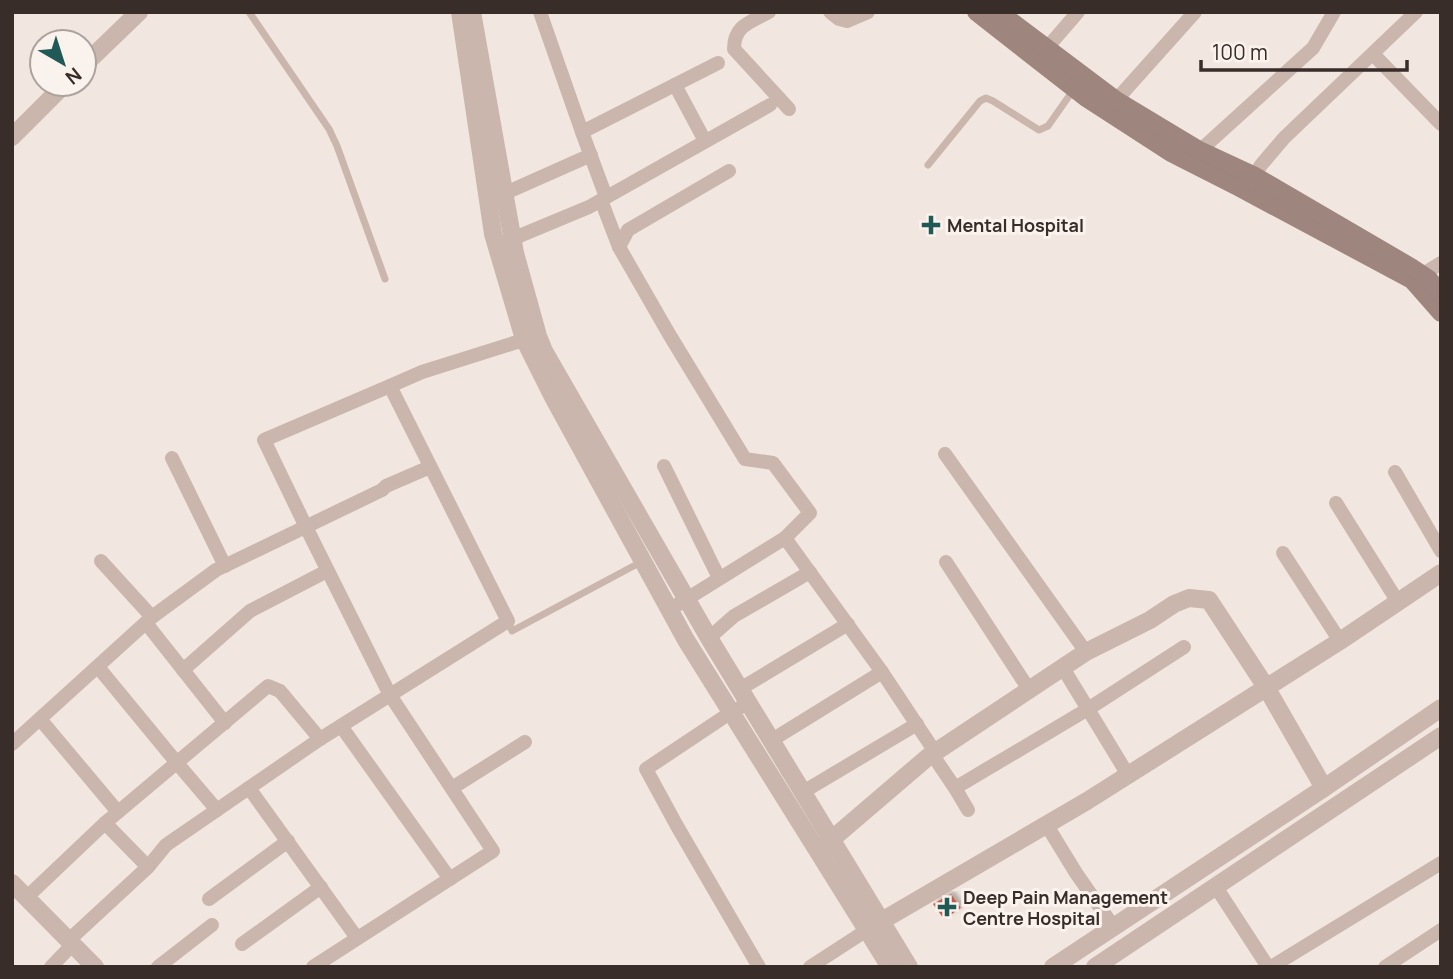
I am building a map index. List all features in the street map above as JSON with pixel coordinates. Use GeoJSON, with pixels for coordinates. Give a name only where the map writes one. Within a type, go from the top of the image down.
{"type":"FeatureCollection","features":[{"type":"Feature","properties":{"kind":"main road"},"geometry":{"type":"LineString","coordinates":[[988,14],[1171,153],[1194,156],[1250,183],[1418,277],[1429,279],[1441,295]]}},
{"type":"Feature","properties":{"kind":"main road"},"geometry":{"type":"LineString","coordinates":[[1041,54],[1074,89],[1111,106]]}},
{"type":"Feature","properties":{"kind":"main road"},"geometry":{"type":"LineString","coordinates":[[1418,277],[1441,313]]}},
{"type":"Feature","properties":{"kind":"street"},"geometry":{"type":"LineString","coordinates":[[98,50],[126,20],[139,12]]}},
{"type":"Feature","properties":{"kind":"street"},"geometry":{"type":"LineString","coordinates":[[460,12],[493,234],[553,397],[642,562],[730,713],[825,845],[874,925],[909,967]]}},
{"type":"Feature","properties":{"kind":"street"},"geometry":{"type":"LineString","coordinates":[[472,12],[531,338],[558,378],[709,638],[803,792],[825,845]]}},
{"type":"Feature","properties":{"kind":"street"},"geometry":{"type":"LineString","coordinates":[[540,12],[591,155],[619,247],[745,459],[773,463],[810,513],[785,538],[669,610]]}},
{"type":"Feature","properties":{"kind":"street"},"geometry":{"type":"LineString","coordinates":[[769,12],[740,28],[735,35],[734,49],[789,109]]}},
{"type":"Feature","properties":{"kind":"street"},"geometry":{"type":"LineString","coordinates":[[830,12],[847,22],[868,12]]}},
{"type":"Feature","properties":{"kind":"street"},"geometry":{"type":"LineString","coordinates":[[1041,54],[1078,12]]}},
{"type":"Feature","properties":{"kind":"street"},"geometry":{"type":"LineString","coordinates":[[1111,106],[1195,12]]}},
{"type":"Feature","properties":{"kind":"street"},"geometry":{"type":"LineString","coordinates":[[1194,156],[1312,48],[1334,12]]}},
{"type":"Feature","properties":{"kind":"street"},"geometry":{"type":"LineString","coordinates":[[1250,183],[1284,138],[1416,12]]}},
{"type":"Feature","properties":{"kind":"street"},"geometry":{"type":"LineString","coordinates":[[1373,54],[1441,124]]}},
{"type":"Feature","properties":{"kind":"street"},"geometry":{"type":"LineString","coordinates":[[582,132],[718,64]]}},
{"type":"Feature","properties":{"kind":"street"},"geometry":{"type":"LineString","coordinates":[[675,85],[705,141]]}},
{"type":"Feature","properties":{"kind":"street"},"geometry":{"type":"LineString","coordinates":[[12,137],[51,98]]}},
{"type":"Feature","properties":{"kind":"street"},"geometry":{"type":"LineString","coordinates":[[512,239],[589,207],[770,105]]}},
{"type":"Feature","properties":{"kind":"street"},"geometry":{"type":"LineString","coordinates":[[503,194],[591,155]]}},
{"type":"Feature","properties":{"kind":"street"},"geometry":{"type":"LineString","coordinates":[[619,247],[628,230],[729,171]]}},
{"type":"Feature","properties":{"kind":"street"},"geometry":{"type":"LineString","coordinates":[[1418,277],[1441,263]]}},
{"type":"Feature","properties":{"kind":"street"},"geometry":{"type":"LineString","coordinates":[[313,967],[493,851],[390,695],[264,440],[422,372],[531,338]]}},
{"type":"Feature","properties":{"kind":"street"},"geometry":{"type":"LineString","coordinates":[[51,967],[71,942],[148,867],[166,845],[320,739],[508,621],[390,386]]}},
{"type":"Feature","properties":{"kind":"street"},"geometry":{"type":"LineString","coordinates":[[945,454],[1086,652]]}},
{"type":"Feature","properties":{"kind":"street"},"geometry":{"type":"LineString","coordinates":[[172,457],[225,566]]}},
{"type":"Feature","properties":{"kind":"street"},"geometry":{"type":"LineString","coordinates":[[664,466],[719,578]]}},
{"type":"Feature","properties":{"kind":"street"},"geometry":{"type":"LineString","coordinates":[[12,744],[149,620],[216,570],[430,467]]}},
{"type":"Feature","properties":{"kind":"street"},"geometry":{"type":"LineString","coordinates":[[1395,472],[1441,551]]}},
{"type":"Feature","properties":{"kind":"street"},"geometry":{"type":"LineString","coordinates":[[1336,503],[1398,602]]}},
{"type":"Feature","properties":{"kind":"street"},"geometry":{"type":"LineString","coordinates":[[785,538],[917,724],[968,810]]}},
{"type":"Feature","properties":{"kind":"street"},"geometry":{"type":"LineString","coordinates":[[1283,553],[1340,641]]}},
{"type":"Feature","properties":{"kind":"street"},"geometry":{"type":"LineString","coordinates":[[101,561],[149,620],[183,670],[225,723]]}},
{"type":"Feature","properties":{"kind":"street"},"geometry":{"type":"LineString","coordinates":[[946,562],[1030,691]]}},
{"type":"Feature","properties":{"kind":"street"},"geometry":{"type":"LineString","coordinates":[[183,670],[250,611],[327,571]]}},
{"type":"Feature","properties":{"kind":"street"},"geometry":{"type":"LineString","coordinates":[[709,638],[734,616],[810,572]]}},
{"type":"Feature","properties":{"kind":"street"},"geometry":{"type":"LineString","coordinates":[[810,967],[874,925],[1128,775],[1340,641],[1441,573]]}},
{"type":"Feature","properties":{"kind":"street"},"geometry":{"type":"LineString","coordinates":[[825,845],[934,753],[1086,652],[1189,598],[1209,600],[1266,687],[1324,788]]}},
{"type":"Feature","properties":{"kind":"street"},"geometry":{"type":"LineString","coordinates":[[759,967],[646,769],[730,713],[744,696],[848,624]]}},
{"type":"Feature","properties":{"kind":"street"},"geometry":{"type":"LineString","coordinates":[[955,788],[1088,709],[1184,647]]}},
{"type":"Feature","properties":{"kind":"street"},"geometry":{"type":"LineString","coordinates":[[97,667],[217,810]]}},
{"type":"Feature","properties":{"kind":"street"},"geometry":{"type":"LineString","coordinates":[[1063,668],[1128,775]]}},
{"type":"Feature","properties":{"kind":"street"},"geometry":{"type":"LineString","coordinates":[[772,740],[882,672]]}},
{"type":"Feature","properties":{"kind":"street"},"geometry":{"type":"LineString","coordinates":[[27,898],[105,823],[268,686],[280,691],[320,739]]}},
{"type":"Feature","properties":{"kind":"street"},"geometry":{"type":"LineString","coordinates":[[1053,967],[1441,708]]}},
{"type":"Feature","properties":{"kind":"street"},"geometry":{"type":"LineString","coordinates":[[40,719],[118,812]]}},
{"type":"Feature","properties":{"kind":"street"},"geometry":{"type":"LineString","coordinates":[[803,792],[917,724]]}},
{"type":"Feature","properties":{"kind":"street"},"geometry":{"type":"LineString","coordinates":[[341,726],[450,879]]}},
{"type":"Feature","properties":{"kind":"street"},"geometry":{"type":"LineString","coordinates":[[1095,967],[1441,736]]}},
{"type":"Feature","properties":{"kind":"street"},"geometry":{"type":"LineString","coordinates":[[452,788],[525,742]]}},
{"type":"Feature","properties":{"kind":"street"},"geometry":{"type":"LineString","coordinates":[[249,788],[358,938]]}},
{"type":"Feature","properties":{"kind":"street"},"geometry":{"type":"LineString","coordinates":[[105,823],[148,867]]}},
{"type":"Feature","properties":{"kind":"street"},"geometry":{"type":"LineString","coordinates":[[1046,824],[1076,873],[1114,926]]}},
{"type":"Feature","properties":{"kind":"street"},"geometry":{"type":"LineString","coordinates":[[209,899],[288,841]]}},
{"type":"Feature","properties":{"kind":"street"},"geometry":{"type":"LineString","coordinates":[[1216,887],[1270,967],[1441,863]]}},
{"type":"Feature","properties":{"kind":"street"},"geometry":{"type":"LineString","coordinates":[[12,883],[95,967]]}},
{"type":"Feature","properties":{"kind":"street"},"geometry":{"type":"LineString","coordinates":[[242,944],[321,887]]}},
{"type":"Feature","properties":{"kind":"street"},"geometry":{"type":"LineString","coordinates":[[159,967],[212,925]]}},
{"type":"Feature","properties":{"kind":"street"},"geometry":{"type":"LineString","coordinates":[[874,925],[890,967]]}},
{"type":"Feature","properties":{"kind":"street"},"geometry":{"type":"LineString","coordinates":[[1390,965],[1441,930]]}},
{"type":"Feature","properties":{"kind":"lane"},"geometry":{"type":"LineString","coordinates":[[249,12],[329,129],[384,279]]}},
{"type":"Feature","properties":{"kind":"lane"},"geometry":{"type":"LineString","coordinates":[[928,165],[980,101],[993,101],[1039,130],[1048,126],[1074,89]]}},
{"type":"Feature","properties":{"kind":"lane"},"geometry":{"type":"LineString","coordinates":[[508,621],[512,631],[642,562]]}},
{"type":"Feature","properties":{"kind":"building"},"geometry":{"type":"Polygon","coordinates":[[[951,894],[961,908],[944,919],[933,904],[951,894]]]}},
{"type":"Feature","properties":{"kind":"place","name":"Mental Hospital"},"geometry":{"type":"Point","coordinates":[931,225]}},
{"type":"Feature","properties":{"kind":"place","name":"Deep Pain Management Centre Hospital"},"geometry":{"type":"Point","coordinates":[947,907]}}]}
